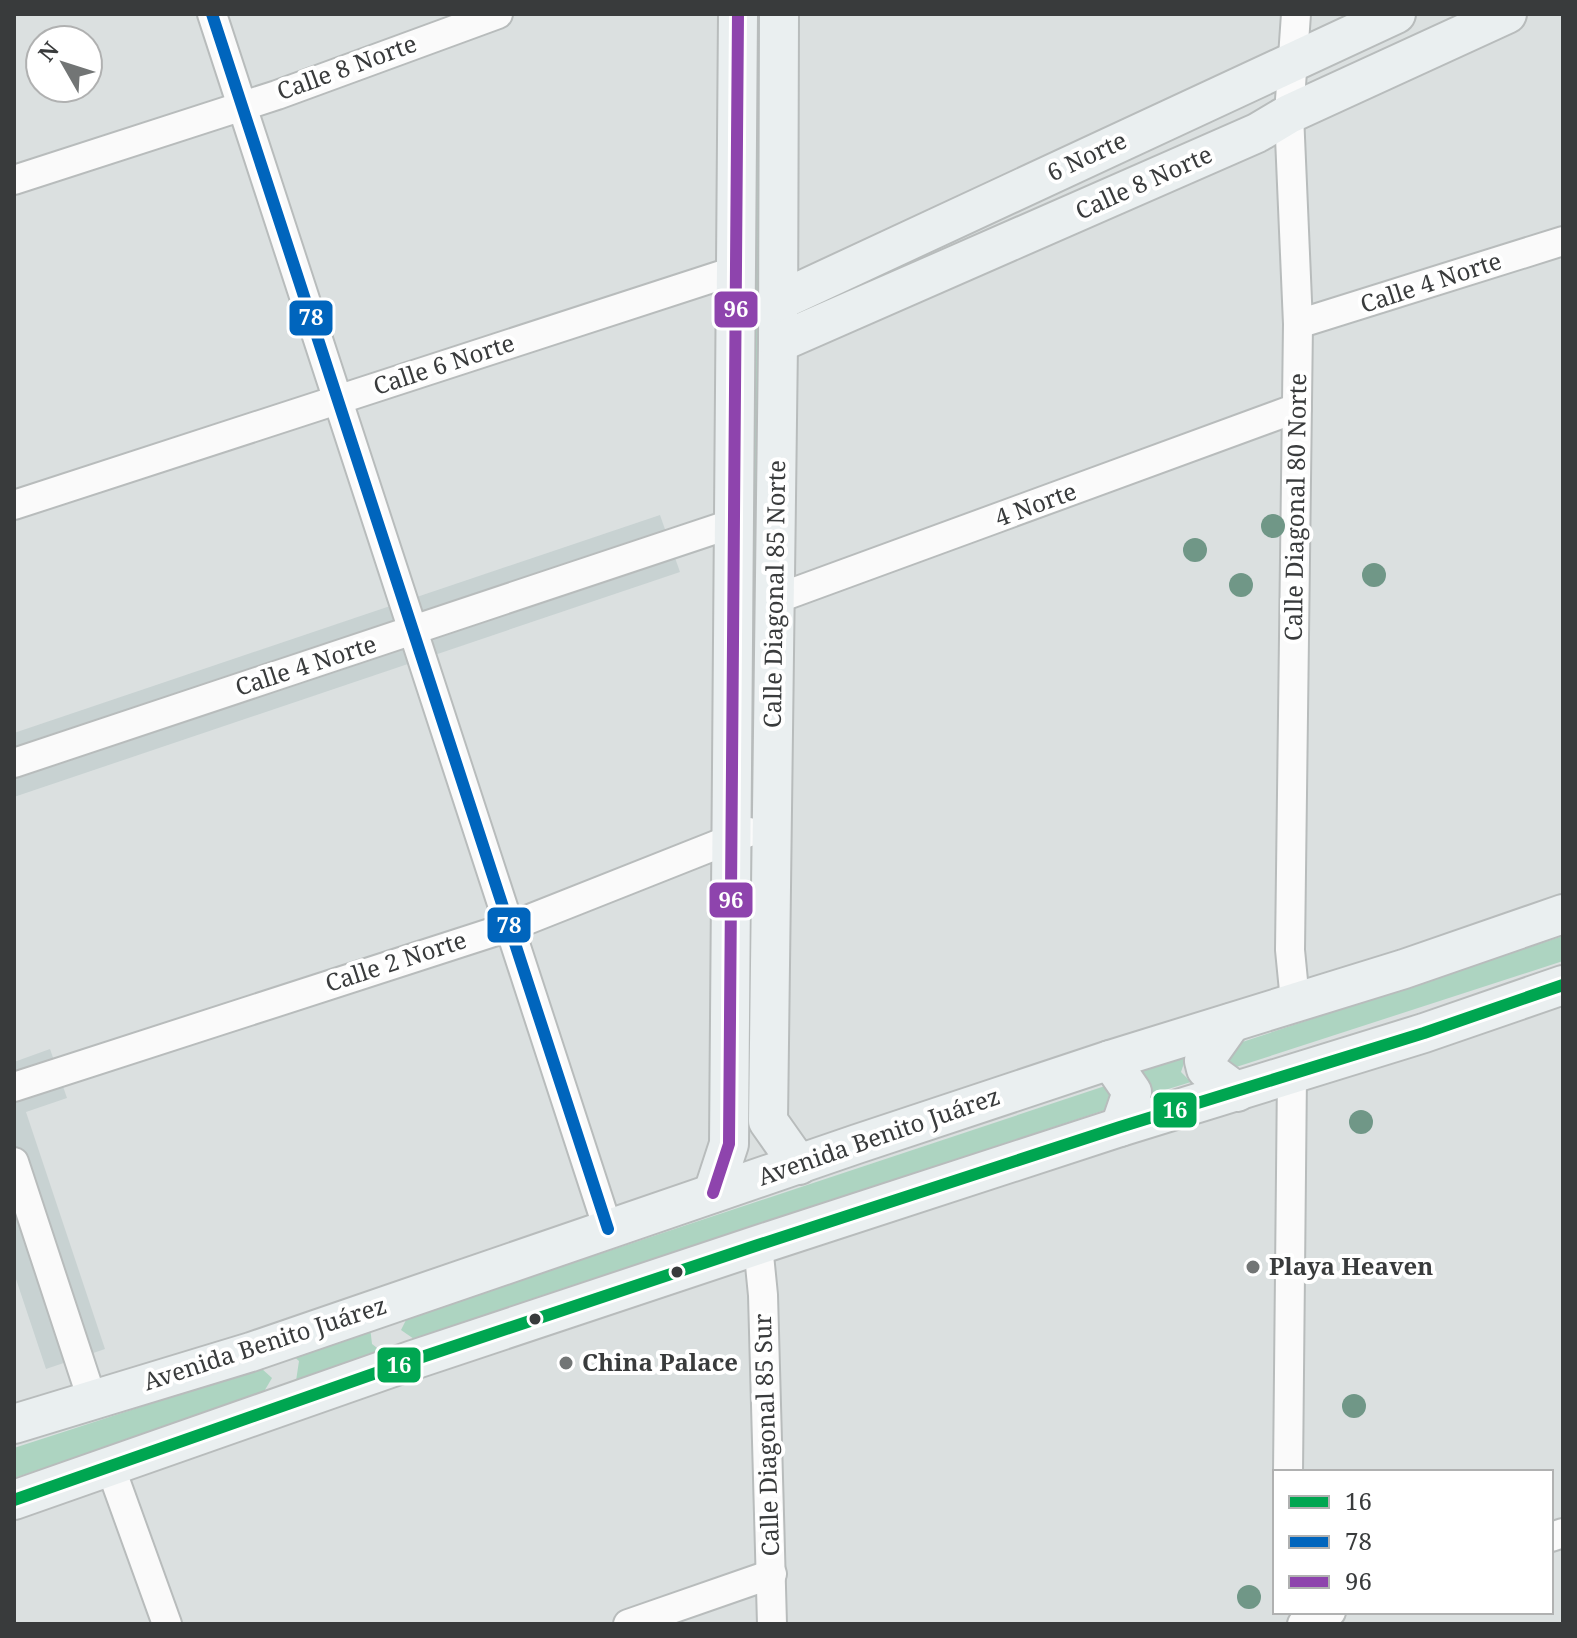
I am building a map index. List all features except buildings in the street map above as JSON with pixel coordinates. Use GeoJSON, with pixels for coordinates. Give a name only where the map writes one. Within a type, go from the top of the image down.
{"type":"FeatureCollection","features":[{"type":"Feature","properties":{"kind":"main road","name":"Calle Diagonal 85 Norte"},"geometry":{"type":"LineString","coordinates":[[713,1193],[729,1144],[738,14]]}},
{"type":"Feature","properties":{"kind":"main road","name":"Calle Diagonal 85 Norte"},"geometry":{"type":"LineString","coordinates":[[779,14],[779,301],[768,1121],[799,1165]]}},
{"type":"Feature","properties":{"kind":"main road","name":"6 Norte"},"geometry":{"type":"LineString","coordinates":[[779,301],[1396,14]]}},
{"type":"Feature","properties":{"kind":"main road","name":"Calle 8 Norte"},"geometry":{"type":"LineString","coordinates":[[778,343],[1257,133],[1289,114],[1507,14]]}},
{"type":"Feature","properties":{"kind":"main road","name":"Avenida Benito Juárez"},"geometry":{"type":"LineString","coordinates":[[14,1424],[251,1352],[1110,1060],[1404,969],[1563,914]]}},
{"type":"Feature","properties":{"kind":"main road"},"geometry":{"type":"LineString","coordinates":[[14,1500],[413,1360],[758,1245],[1563,985]]}},
{"type":"Feature","properties":{"kind":"main road"},"geometry":{"type":"LineString","coordinates":[[1231,1023],[1204,1061],[1206,1069],[1237,1092]]}},
{"type":"Feature","properties":{"kind":"main road"},"geometry":{"type":"LineString","coordinates":[[1110,1060],[1132,1092],[1120,1127]]}},
{"type":"Feature","properties":{"kind":"main road"},"geometry":{"type":"LineString","coordinates":[[404,1299],[387,1330],[389,1339],[413,1360]]}},
{"type":"Feature","properties":{"kind":"main road"},"geometry":{"type":"LineString","coordinates":[[251,1352],[282,1369],[286,1378],[265,1411]]}},
{"type":"Feature","properties":{"kind":"street"},"geometry":{"type":"LineString","coordinates":[[212,14],[512,926],[608,1229]]}},
{"type":"Feature","properties":{"kind":"street","name":"Calle 8 Norte"},"geometry":{"type":"LineString","coordinates":[[14,180],[498,14]]}},
{"type":"Feature","properties":{"kind":"street","name":"Calle Diagonal 80 Norte"},"geometry":{"type":"LineString","coordinates":[[1295,1001],[1290,950],[1298,324],[1289,114],[1296,14]]}},
{"type":"Feature","properties":{"kind":"street","name":"Calle 4 Norte"},"geometry":{"type":"LineString","coordinates":[[1298,324],[1563,241]]}},
{"type":"Feature","properties":{"kind":"street","name":"Calle 6 Norte"},"geometry":{"type":"LineString","coordinates":[[14,505],[737,270]]}},
{"type":"Feature","properties":{"kind":"street","name":"4 Norte"},"geometry":{"type":"LineString","coordinates":[[773,600],[1297,408]]}},
{"type":"Feature","properties":{"kind":"street","name":"Calle 4 Norte"},"geometry":{"type":"LineString","coordinates":[[14,763],[734,523]]}},
{"type":"Feature","properties":{"kind":"street","name":"Calle 2 Norte"},"geometry":{"type":"LineString","coordinates":[[14,1087],[512,926],[773,824]]}},
{"type":"Feature","properties":{"kind":"street"},"geometry":{"type":"LineString","coordinates":[[1288,1470],[1292,1074]]}},
{"type":"Feature","properties":{"kind":"street"},"geometry":{"type":"LineString","coordinates":[[14,1162],[92,1399]]}},
{"type":"Feature","properties":{"kind":"street","name":"Calle Diagonal 85 Sur"},"geometry":{"type":"LineString","coordinates":[[758,1245],[772,1624]]}},
{"type":"Feature","properties":{"kind":"street"},"geometry":{"type":"LineString","coordinates":[[110,1466],[167,1624]]}},
{"type":"Feature","properties":{"kind":"street"},"geometry":{"type":"LineString","coordinates":[[628,1624],[772,1574]]}},
{"type":"Feature","properties":{"kind":"street"},"geometry":{"type":"LineString","coordinates":[[1302,1624],[1326,1614]]}},
{"type":"Feature","properties":{"kind":"shaded area"},"geometry":{"type":"Polygon","coordinates":[[[660,515],[680,572],[14,797],[14,733],[660,515]]]}},
{"type":"Feature","properties":{"kind":"shaded area"},"geometry":{"type":"Polygon","coordinates":[[[50,1049],[67,1098],[26,1112],[105,1349],[46,1369],[14,1273],[14,1062],[50,1049]]]}},
{"type":"Feature","properties":{"kind":"green space"},"geometry":{"type":"Polygon","coordinates":[[[753,14],[765,14],[757,806],[745,815],[753,14]]]}},
{"type":"Feature","properties":{"kind":"green space"},"geometry":{"type":"Polygon","coordinates":[[[1563,936],[1563,961],[1230,1069],[1224,1064],[1227,1047],[1563,936]]]}},
{"type":"Feature","properties":{"kind":"green space"},"geometry":{"type":"Polygon","coordinates":[[[1186,1057],[1181,1072],[1191,1082],[1139,1098],[1134,1074],[1186,1057]]]}},
{"type":"Feature","properties":{"kind":"green space"},"geometry":{"type":"Polygon","coordinates":[[[1108,1085],[1120,1092],[1111,1108],[414,1339],[401,1330],[407,1318],[1108,1085]]]}},
{"type":"Feature","properties":{"kind":"green space"},"geometry":{"type":"Polygon","coordinates":[[[370,1327],[372,1344],[381,1351],[296,1381],[299,1361],[292,1355],[370,1327]]]}},
{"type":"Feature","properties":{"kind":"green space"},"geometry":{"type":"Polygon","coordinates":[[[261,1368],[272,1378],[262,1395],[14,1478],[14,1448],[261,1368]]]}},
{"type":"Feature","properties":{"kind":"transit line","name":"78"},"geometry":{"type":"LineString","coordinates":[[212,14],[608,1229]]}},
{"type":"Feature","properties":{"kind":"transit line","name":"96"},"geometry":{"type":"LineString","coordinates":[[713,1193],[729,1144],[738,14]]}},
{"type":"Feature","properties":{"kind":"transit line","name":"16"},"geometry":{"type":"LineString","coordinates":[[14,1500],[413,1360],[758,1245],[1120,1127],[1424,1033],[1563,985]]}},
{"type":"Feature","properties":{"kind":"place","name":"Playa Heaven"},"geometry":{"type":"Point","coordinates":[1253,1267]}},
{"type":"Feature","properties":{"kind":"place","name":"China Palace"},"geometry":{"type":"Point","coordinates":[566,1363]}}]}
